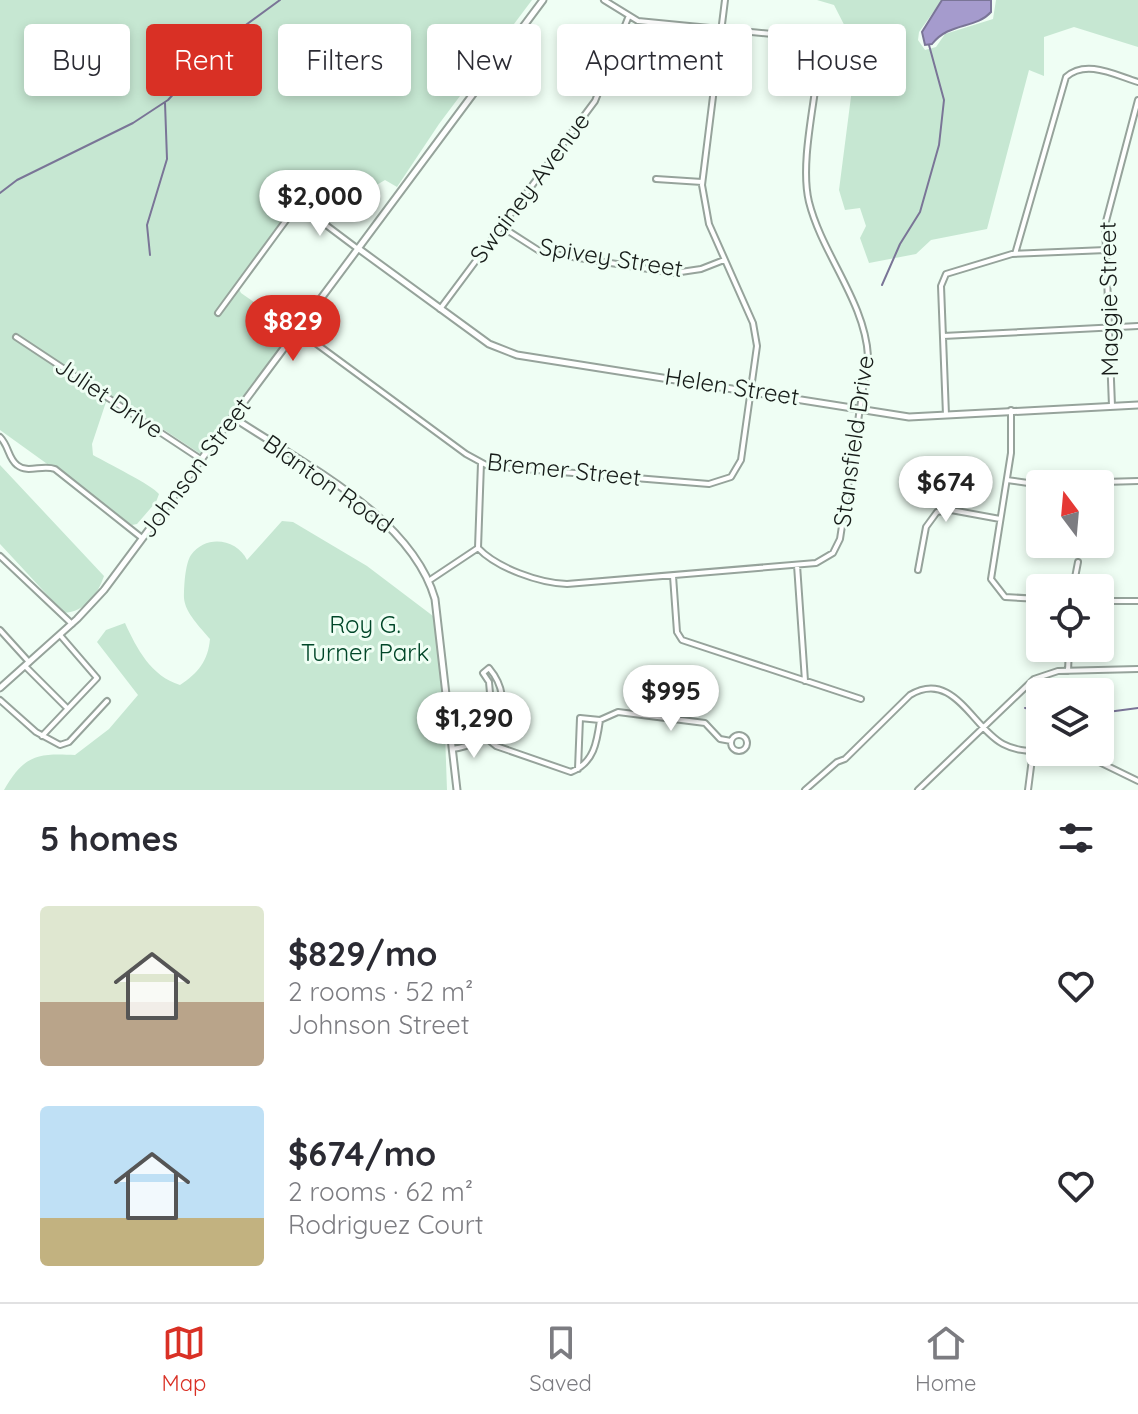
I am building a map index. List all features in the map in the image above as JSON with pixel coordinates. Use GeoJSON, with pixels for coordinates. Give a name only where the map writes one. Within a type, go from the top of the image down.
{"type":"FeatureCollection","features":[{"type":"Feature","properties":{"kind":"street","name":"Johnson Street"},"geometry":{"type":"LineString","coordinates":[[0,688],[72,624],[104,590],[543,0]]}},
{"type":"Feature","properties":{"kind":"street","name":"Stansfield Drive"},"geometry":{"type":"LineString","coordinates":[[604,0],[628,18],[674,24]]}},
{"type":"Feature","properties":{"kind":"street","name":"Bremer Street"},"geometry":{"type":"LineString","coordinates":[[721,24],[725,0]]}},
{"type":"Feature","properties":{"kind":"street","name":"Swainey Avenue"},"geometry":{"type":"LineString","coordinates":[[440,309],[595,101],[628,18]]}},
{"type":"Feature","properties":{"kind":"street","name":"Stansfield Drive"},"geometry":{"type":"LineString","coordinates":[[478,548],[499,562],[557,583],[797,565],[825,560],[838,545],[862,409],[868,343],[814,220],[807,194],[816,58],[805,42],[793,36],[752,33]]}},
{"type":"Feature","properties":{"kind":"street"},"geometry":{"type":"LineString","coordinates":[[1015,254],[1066,77],[1077,70],[1090,68],[1138,82]]}},
{"type":"Feature","properties":{"kind":"street","name":"Bremer Street"},"geometry":{"type":"LineString","coordinates":[[299,331],[481,463],[494,467],[716,484],[731,477],[739,466],[757,356],[754,326],[709,224],[702,182],[712,96]]}},
{"type":"Feature","properties":{"kind":"street","name":"Maggie Street"},"geometry":{"type":"LineString","coordinates":[[1112,406],[1107,211],[1138,100]]}},
{"type":"Feature","properties":{"kind":"street"},"geometry":{"type":"LineString","coordinates":[[656,179],[702,182]]}},
{"type":"Feature","properties":{"kind":"street"},"geometry":{"type":"LineString","coordinates":[[218,313],[298,204],[359,249]]}},
{"type":"Feature","properties":{"kind":"street","name":"Spivey Street"},"geometry":{"type":"LineString","coordinates":[[502,227],[541,252],[674,273],[701,269],[724,260]]}},
{"type":"Feature","properties":{"kind":"street","name":"Helen Street"},"geometry":{"type":"LineString","coordinates":[[359,249],[489,344],[517,355],[909,417],[1138,405]]}},
{"type":"Feature","properties":{"kind":"street"},"geometry":{"type":"LineString","coordinates":[[946,415],[941,286],[946,274],[1015,254],[1106,250]]}},
{"type":"Feature","properties":{"kind":"street"},"geometry":{"type":"LineString","coordinates":[[943,336],[1138,326]]}},
{"type":"Feature","properties":{"kind":"street","name":"Juliet Drive"},"geometry":{"type":"LineString","coordinates":[[16,337],[202,460]]}},
{"type":"Feature","properties":{"kind":"street"},"geometry":{"type":"LineString","coordinates":[[1011,410],[1013,440],[991,569],[995,588],[1008,598],[1026,599]]}},
{"type":"Feature","properties":{"kind":"street","name":"Blanton Road"},"geometry":{"type":"LineString","coordinates":[[234,418],[380,517],[408,543],[430,580],[438,612],[457,790]]}},
{"type":"Feature","properties":{"kind":"street"},"geometry":{"type":"LineString","coordinates":[[0,437],[16,465],[26,469],[46,466],[55,469],[142,538]]}},
{"type":"Feature","properties":{"kind":"street"},"geometry":{"type":"LineString","coordinates":[[430,580],[478,548],[481,463]]}},
{"type":"Feature","properties":{"kind":"street"},"geometry":{"type":"LineString","coordinates":[[1007,480],[1035,484],[1138,481]]}},
{"type":"Feature","properties":{"kind":"street"},"geometry":{"type":"LineString","coordinates":[[918,570],[926,527],[937,512],[947,510],[1000,519]]}},
{"type":"Feature","properties":{"kind":"street"},"geometry":{"type":"LineString","coordinates":[[0,556],[72,624]]}},
{"type":"Feature","properties":{"kind":"street"},"geometry":{"type":"LineString","coordinates":[[1076,574],[1078,562]]}},
{"type":"Feature","properties":{"kind":"street"},"geometry":{"type":"LineString","coordinates":[[797,565],[805,681]]}},
{"type":"Feature","properties":{"kind":"street"},"geometry":{"type":"LineString","coordinates":[[673,576],[677,632],[682,640],[861,699]]}},
{"type":"Feature","properties":{"kind":"street"},"geometry":{"type":"LineString","coordinates":[[1114,601],[1138,601]]}},
{"type":"Feature","properties":{"kind":"street"},"geometry":{"type":"LineString","coordinates":[[0,630],[66,707]]}},
{"type":"Feature","properties":{"kind":"street"},"geometry":{"type":"LineString","coordinates":[[42,736],[66,707],[97,678],[60,635]]}},
{"type":"Feature","properties":{"kind":"street"},"geometry":{"type":"LineString","coordinates":[[1068,662],[1068,671]]}},
{"type":"Feature","properties":{"kind":"street"},"geometry":{"type":"LineString","coordinates":[[451,741],[486,738],[503,712],[497,678],[489,668],[483,673],[489,682],[491,704],[503,712]]}},
{"type":"Feature","properties":{"kind":"street"},"geometry":{"type":"LineString","coordinates":[[918,790],[1034,679],[1049,673],[1068,671],[1138,669]]}},
{"type":"Feature","properties":{"kind":"street"},"geometry":{"type":"LineString","coordinates":[[805,790],[837,762],[845,759],[916,692],[928,688],[948,692],[1007,746],[1026,750]]}},
{"type":"Feature","properties":{"kind":"street"},"geometry":{"type":"LineString","coordinates":[[0,700],[56,744],[65,744],[107,701]]}},
{"type":"Feature","properties":{"kind":"street"},"geometry":{"type":"LineString","coordinates":[[578,769],[580,718],[600,720],[618,712],[705,723],[720,739],[731,741],[738,751],[748,745],[741,734],[731,741]]}},
{"type":"Feature","properties":{"kind":"street"},"geometry":{"type":"LineString","coordinates":[[486,738],[496,746],[568,772],[578,769],[597,747],[600,720]]}},
{"type":"Feature","properties":{"kind":"street"},"geometry":{"type":"LineString","coordinates":[[452,749],[473,746],[478,740]]}},
{"type":"Feature","properties":{"kind":"street"},"geometry":{"type":"LineString","coordinates":[[1028,790],[1031,766]]}},
{"type":"Feature","properties":{"kind":"street"},"geometry":{"type":"LineString","coordinates":[[1107,766],[1138,781]]}},
{"type":"Feature","properties":{"kind":"green space"},"geometry":{"type":"Polygon","coordinates":[[[0,0],[532,0],[514,24],[427,24],[427,96],[460,96],[397,187],[385,180],[353,199],[328,185],[312,184],[236,283],[241,293],[288,326],[289,334],[202,455],[119,400],[106,402],[92,444],[93,455],[159,494],[137,524],[132,525],[0,430],[0,0]]]}},
{"type":"Feature","properties":{"kind":"green space"},"geometry":{"type":"Polygon","coordinates":[[[817,0],[942,0],[919,32],[918,40],[925,50],[936,47],[945,34],[993,19],[996,0],[1138,0],[1138,47],[1074,27],[1044,37],[1044,76],[1029,70],[987,229],[931,240],[916,254],[869,263],[860,238],[866,226],[860,208],[845,210],[839,190],[851,96],[906,96],[906,24],[844,24],[834,5],[817,0]]]}},
{"type":"Feature","properties":{"kind":"green space"},"geometry":{"type":"Polygon","coordinates":[[[0,465],[104,576],[84,606],[64,613],[0,544],[0,465]]]}},
{"type":"Feature","properties":{"kind":"green space","name":"Roy G. Turner Park"},"geometry":{"type":"Polygon","coordinates":[[[282,521],[293,522],[367,566],[433,616],[444,705],[447,790],[4,790],[18,769],[33,759],[75,755],[109,729],[138,695],[97,642],[106,630],[125,623],[140,652],[161,675],[180,685],[192,676],[204,660],[210,639],[185,604],[185,576],[191,555],[205,544],[221,542],[236,547],[247,560],[282,521]]]}},
{"type":"Feature","properties":{"kind":"shaded area"},"geometry":{"type":"Polygon","coordinates":[[[942,0],[991,0],[991,12],[925,45],[922,32],[942,0]]]}},
{"type":"Feature","properties":{"kind":"waterway"},"geometry":{"type":"LineString","coordinates":[[0,193],[17,180],[133,123],[168,100],[217,46],[280,0]]}},
{"type":"Feature","properties":{"kind":"waterway"},"geometry":{"type":"LineString","coordinates":[[882,285],[900,244],[920,212],[939,145],[944,100],[929,45]]}},
{"type":"Feature","properties":{"kind":"waterway"},"geometry":{"type":"LineString","coordinates":[[150,255],[147,225],[167,159],[165,103]]}},
{"type":"Feature","properties":{"kind":"waterway"},"geometry":{"type":"LineString","coordinates":[[1114,711],[1138,708]]}}]}
